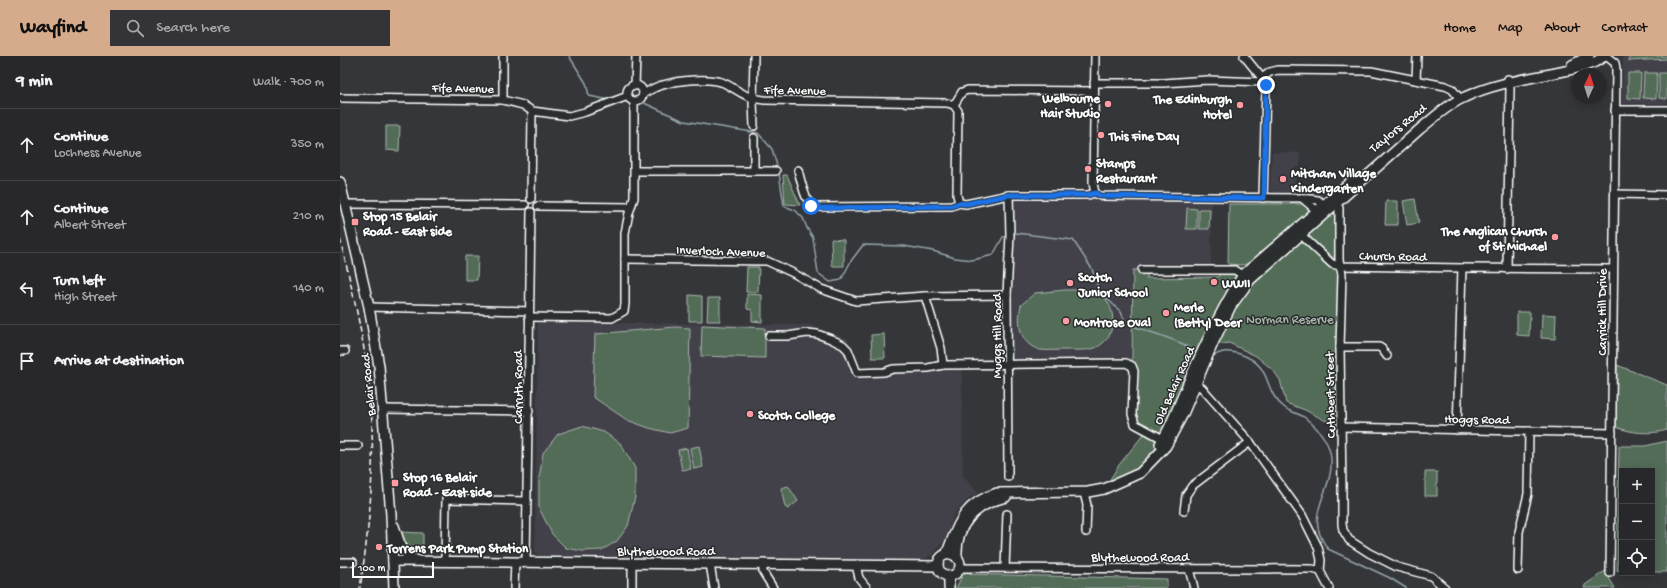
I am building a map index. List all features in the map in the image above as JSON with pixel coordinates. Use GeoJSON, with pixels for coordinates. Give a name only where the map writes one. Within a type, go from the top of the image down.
{"type":"FeatureCollection","features":[{"type":"Feature","properties":{"kind":"main road"},"geometry":{"type":"LineString","coordinates":[[1508,81],[1562,68],[1586,58],[1601,56]]}},
{"type":"Feature","properties":{"kind":"main road"},"geometry":{"type":"LineString","coordinates":[[1508,81],[1582,67],[1606,56]]}},
{"type":"Feature","properties":{"kind":"main road","name":"Taylors Road"},"geometry":{"type":"LineString","coordinates":[[1326,207],[1387,152],[1457,95],[1480,86],[1508,81]]}},
{"type":"Feature","properties":{"kind":"main road","name":"Taylors Road"},"geometry":{"type":"LineString","coordinates":[[1319,213],[1450,106],[1464,97],[1508,81]]}},
{"type":"Feature","properties":{"kind":"main road","name":"Belair Road"},"geometry":{"type":"LineString","coordinates":[[340,182],[369,307],[379,366],[391,515],[394,588]]}},
{"type":"Feature","properties":{"kind":"main road","name":"Old Belair Road"},"geometry":{"type":"LineString","coordinates":[[946,555],[965,512],[986,497],[997,493],[1084,493],[1104,489],[1128,479],[1166,440],[1230,295],[1246,277],[1319,213]]}},
{"type":"Feature","properties":{"kind":"main road","name":"Old Belair Road"},"geometry":{"type":"LineString","coordinates":[[957,558],[957,540],[965,524],[974,512],[983,505],[1018,494]]}},
{"type":"Feature","properties":{"kind":"main road"},"geometry":{"type":"LineString","coordinates":[[391,515],[406,556],[422,562]]}},
{"type":"Feature","properties":{"kind":"main road"},"geometry":{"type":"LineString","coordinates":[[946,555],[952,555],[957,558],[960,568],[956,574],[949,576],[943,574],[938,566],[939,560],[946,555]]}},
{"type":"Feature","properties":{"kind":"main road","name":"Blythewood Road"},"geometry":{"type":"LineString","coordinates":[[393,561],[710,564],[763,563],[938,566]]}},
{"type":"Feature","properties":{"kind":"main road"},"geometry":{"type":"LineString","coordinates":[[949,576],[949,588]]}},
{"type":"Feature","properties":{"kind":"street"},"geometry":{"type":"LineString","coordinates":[[503,56],[503,100]]}},
{"type":"Feature","properties":{"kind":"street"},"geometry":{"type":"LineString","coordinates":[[635,86],[636,56]]}},
{"type":"Feature","properties":{"kind":"street"},"geometry":{"type":"LineString","coordinates":[[754,56],[754,126]]}},
{"type":"Feature","properties":{"kind":"street"},"geometry":{"type":"LineString","coordinates":[[1094,56],[1095,192]]}},
{"type":"Feature","properties":{"kind":"street"},"geometry":{"type":"LineString","coordinates":[[1244,56],[1263,80],[1266,88],[1264,198]]}},
{"type":"Feature","properties":{"kind":"street"},"geometry":{"type":"LineString","coordinates":[[1416,56],[1416,80]]}},
{"type":"Feature","properties":{"kind":"street","name":"Carrick Hill Drive"},"geometry":{"type":"LineString","coordinates":[[1606,56],[1612,60],[1615,65],[1615,194],[1610,573]]}},
{"type":"Feature","properties":{"kind":"street"},"geometry":{"type":"LineString","coordinates":[[1094,83],[1164,83],[1207,80],[1263,80],[1270,72],[1278,70],[1371,71],[1445,86],[1452,89],[1457,95]]}},
{"type":"Feature","properties":{"kind":"street","name":"Fife Avenue"},"geometry":{"type":"LineString","coordinates":[[643,94],[662,85],[712,80],[723,83],[753,99],[947,103],[954,105]]}},
{"type":"Feature","properties":{"kind":"street"},"geometry":{"type":"LineString","coordinates":[[1507,269],[1510,88],[1508,81]]}},
{"type":"Feature","properties":{"kind":"street"},"geometry":{"type":"LineString","coordinates":[[634,101],[640,99],[643,94],[642,89],[635,86]]}},
{"type":"Feature","properties":{"kind":"street"},"geometry":{"type":"LineString","coordinates":[[369,307],[612,318],[620,315],[624,311],[625,304],[625,233],[634,198],[635,171],[634,101],[628,96],[628,90],[635,86]]}},
{"type":"Feature","properties":{"kind":"street"},"geometry":{"type":"LineString","coordinates":[[959,203],[957,195],[958,111],[954,105],[962,92],[968,90],[1094,91]]}},
{"type":"Feature","properties":{"kind":"street","name":"Fife Avenue"},"geometry":{"type":"LineString","coordinates":[[340,98],[503,100],[523,105],[532,111],[569,116],[585,112],[628,96]]}},
{"type":"Feature","properties":{"kind":"street"},"geometry":{"type":"LineString","coordinates":[[1615,110],[1667,110]]}},
{"type":"Feature","properties":{"kind":"street"},"geometry":{"type":"LineString","coordinates":[[532,111],[532,199]]}},
{"type":"Feature","properties":{"kind":"street"},"geometry":{"type":"LineString","coordinates":[[754,138],[754,171]]}},
{"type":"Feature","properties":{"kind":"street"},"geometry":{"type":"LineString","coordinates":[[798,170],[806,197],[813,207],[952,206],[959,203],[966,204],[1008,195],[1088,195],[1095,192]]}},
{"type":"Feature","properties":{"kind":"street"},"geometry":{"type":"LineString","coordinates":[[635,171],[776,171]]}},
{"type":"Feature","properties":{"kind":"street"},"geometry":{"type":"LineString","coordinates":[[1095,192],[1100,196],[1302,198],[1318,200],[1326,207]]}},
{"type":"Feature","properties":{"kind":"street"},"geometry":{"type":"LineString","coordinates":[[1615,194],[1667,195]]}},
{"type":"Feature","properties":{"kind":"street","name":"Muggs Hill Road"},"geometry":{"type":"LineString","coordinates":[[1008,195],[1010,235],[1007,296],[1008,477]]}},
{"type":"Feature","properties":{"kind":"street"},"geometry":{"type":"LineString","coordinates":[[1302,198],[1319,213]]}},
{"type":"Feature","properties":{"kind":"street"},"geometry":{"type":"LineString","coordinates":[[525,205],[528,200],[532,199]]}},
{"type":"Feature","properties":{"kind":"street"},"geometry":{"type":"LineString","coordinates":[[532,199],[537,202],[538,206]]}},
{"type":"Feature","properties":{"kind":"street"},"geometry":{"type":"LineString","coordinates":[[345,204],[525,205]]}},
{"type":"Feature","properties":{"kind":"street"},"geometry":{"type":"LineString","coordinates":[[525,205],[525,208],[531,212],[538,206]]}},
{"type":"Feature","properties":{"kind":"street"},"geometry":{"type":"LineString","coordinates":[[538,206],[631,207]]}},
{"type":"Feature","properties":{"kind":"street","name":"Cuthbert Street"},"geometry":{"type":"LineString","coordinates":[[1339,208],[1339,260],[1342,274],[1340,347],[1342,524],[1346,536],[1356,546],[1392,565],[1431,576],[1445,588]]}},
{"type":"Feature","properties":{"kind":"street","name":"Carruth Road"},"geometry":{"type":"LineString","coordinates":[[526,562],[529,314],[532,254],[531,212]]}},
{"type":"Feature","properties":{"kind":"street"},"geometry":{"type":"LineString","coordinates":[[1298,231],[1332,264],[1340,266]]}},
{"type":"Feature","properties":{"kind":"street","name":"Inverloch Avenue"},"geometry":{"type":"LineString","coordinates":[[625,260],[767,261],[793,273],[820,290],[856,301],[925,296]]}},
{"type":"Feature","properties":{"kind":"street","name":"Church Road"},"geometry":{"type":"LineString","coordinates":[[1340,266],[1613,269]]}},
{"type":"Feature","properties":{"kind":"street"},"geometry":{"type":"LineString","coordinates":[[1457,430],[1462,268]]}},
{"type":"Feature","properties":{"kind":"street"},"geometry":{"type":"LineString","coordinates":[[1142,270],[1235,270],[1246,277]]}},
{"type":"Feature","properties":{"kind":"street"},"geometry":{"type":"LineString","coordinates":[[943,365],[941,348],[925,296],[1007,296]]}},
{"type":"Feature","properties":{"kind":"street"},"geometry":{"type":"LineString","coordinates":[[769,336],[788,336],[807,333],[817,334],[831,339],[843,345],[848,350],[857,373],[884,372],[893,369],[928,368],[943,365],[1118,362],[1130,364],[1134,371],[1132,414],[1135,424],[1166,440]]}},
{"type":"Feature","properties":{"kind":"street"},"geometry":{"type":"LineString","coordinates":[[1340,347],[1379,347],[1387,356]]}},
{"type":"Feature","properties":{"kind":"street"},"geometry":{"type":"LineString","coordinates":[[1192,382],[1202,388],[1250,442],[1302,516],[1318,547],[1321,560],[1320,571],[1329,588]]}},
{"type":"Feature","properties":{"kind":"street"},"geometry":{"type":"LineString","coordinates":[[383,409],[529,411]]}},
{"type":"Feature","properties":{"kind":"street","name":"Hoggs Road"},"geometry":{"type":"LineString","coordinates":[[1341,427],[1612,433]]}},
{"type":"Feature","properties":{"kind":"street"},"geometry":{"type":"LineString","coordinates":[[1518,570],[1519,532],[1528,494],[1529,431]]}},
{"type":"Feature","properties":{"kind":"street"},"geometry":{"type":"LineString","coordinates":[[1184,511],[1186,495],[1192,486],[1250,442]]}},
{"type":"Feature","properties":{"kind":"street"},"geometry":{"type":"LineString","coordinates":[[340,446],[358,446]]}},
{"type":"Feature","properties":{"kind":"street"},"geometry":{"type":"LineString","coordinates":[[1084,493],[1087,505],[1086,532]]}},
{"type":"Feature","properties":{"kind":"street"},"geometry":{"type":"LineString","coordinates":[[444,561],[446,499],[527,501]]}},
{"type":"Feature","properties":{"kind":"street"},"geometry":{"type":"LineString","coordinates":[[1176,501],[1185,501]]}},
{"type":"Feature","properties":{"kind":"street"},"geometry":{"type":"LineString","coordinates":[[1005,568],[1007,514]]}},
{"type":"Feature","properties":{"kind":"street"},"geometry":{"type":"LineString","coordinates":[[340,562],[353,562]]}},
{"type":"Feature","properties":{"kind":"street"},"geometry":{"type":"LineString","coordinates":[[514,588],[515,562]]}},
{"type":"Feature","properties":{"kind":"street"},"geometry":{"type":"LineString","coordinates":[[632,563],[632,588]]}},
{"type":"Feature","properties":{"kind":"street"},"geometry":{"type":"LineString","coordinates":[[763,563],[763,572],[773,588]]}},
{"type":"Feature","properties":{"kind":"street"},"geometry":{"type":"LineString","coordinates":[[710,564],[714,588]]}},
{"type":"Feature","properties":{"kind":"street"},"geometry":{"type":"LineString","coordinates":[[856,565],[859,578],[867,588]]}},
{"type":"Feature","properties":{"kind":"street","name":"Blythewood Road"},"geometry":{"type":"LineString","coordinates":[[960,568],[1312,569],[1320,571]]}},
{"type":"Feature","properties":{"kind":"street"},"geometry":{"type":"LineString","coordinates":[[1189,569],[1194,588]]}},
{"type":"Feature","properties":{"kind":"shaded area"},"geometry":{"type":"Polygon","coordinates":[[[1623,56],[1667,56],[1667,105],[1622,104],[1623,56]]]}},
{"type":"Feature","properties":{"kind":"shaded area","name":"Mitcham Village Kindergarten"},"geometry":{"type":"Polygon","coordinates":[[[1272,152],[1300,153],[1300,167],[1295,167],[1295,193],[1275,193],[1270,190],[1272,152]]]}},
{"type":"Feature","properties":{"kind":"shaded area","name":"Scotch Junior School"},"geometry":{"type":"Polygon","coordinates":[[[1009,195],[1212,197],[1211,270],[1133,270],[1132,366],[1008,364],[1009,195]]]}},
{"type":"Feature","properties":{"kind":"shaded area","name":"Scotch College"},"geometry":{"type":"Polygon","coordinates":[[[538,322],[809,325],[848,339],[857,367],[962,365],[963,476],[978,493],[968,499],[954,514],[945,540],[933,554],[921,561],[539,556],[535,552],[538,322]]]}},
{"type":"Feature","properties":{"kind":"green space"},"geometry":{"type":"Polygon","coordinates":[[[1629,56],[1667,56],[1667,59],[1629,61],[1629,56]]]}},
{"type":"Feature","properties":{"kind":"green space"},"geometry":{"type":"Polygon","coordinates":[[[1628,73],[1641,73],[1640,99],[1628,98],[1628,73]]]}},
{"type":"Feature","properties":{"kind":"green space"},"geometry":{"type":"Polygon","coordinates":[[[1644,73],[1657,73],[1656,99],[1643,98],[1644,73]]]}},
{"type":"Feature","properties":{"kind":"green space"},"geometry":{"type":"Polygon","coordinates":[[[1659,73],[1667,73],[1667,99],[1659,98],[1659,73]]]}},
{"type":"Feature","properties":{"kind":"green space"},"geometry":{"type":"Polygon","coordinates":[[[386,126],[400,126],[399,151],[386,150],[386,126]]]}},
{"type":"Feature","properties":{"kind":"green space"},"geometry":{"type":"Polygon","coordinates":[[[783,175],[787,175],[800,205],[785,204],[783,175]]]}},
{"type":"Feature","properties":{"kind":"green space"},"geometry":{"type":"Polygon","coordinates":[[[1415,199],[1419,223],[1407,225],[1403,201],[1415,199]]]}},
{"type":"Feature","properties":{"kind":"green space"},"geometry":{"type":"Polygon","coordinates":[[[1386,201],[1398,201],[1398,225],[1385,225],[1386,201]]]}},
{"type":"Feature","properties":{"kind":"green space"},"geometry":{"type":"Polygon","coordinates":[[[1229,204],[1302,204],[1308,206],[1309,213],[1251,262],[1243,265],[1228,264],[1229,204]]]}},
{"type":"Feature","properties":{"kind":"green space"},"geometry":{"type":"Polygon","coordinates":[[[1187,208],[1197,209],[1197,229],[1186,229],[1187,208]]]}},
{"type":"Feature","properties":{"kind":"green space"},"geometry":{"type":"Polygon","coordinates":[[[1199,209],[1210,209],[1209,229],[1199,229],[1199,209]]]}},
{"type":"Feature","properties":{"kind":"green space"},"geometry":{"type":"Polygon","coordinates":[[[1335,209],[1335,259],[1307,236],[1309,232],[1335,209]]]}},
{"type":"Feature","properties":{"kind":"green space","name":"Norman Reserve"},"geometry":{"type":"Polygon","coordinates":[[[1300,234],[1340,266],[1339,431],[1327,420],[1326,421],[1305,410],[1286,403],[1280,380],[1273,370],[1256,356],[1229,343],[1216,345],[1226,322],[1243,295],[1300,234]]]}},
{"type":"Feature","properties":{"kind":"green space"},"geometry":{"type":"Polygon","coordinates":[[[831,239],[844,240],[844,266],[832,266],[831,239]]]}},
{"type":"Feature","properties":{"kind":"green space"},"geometry":{"type":"Polygon","coordinates":[[[465,256],[478,256],[477,280],[465,280],[465,256]]]}},
{"type":"Feature","properties":{"kind":"green space"},"geometry":{"type":"Polygon","coordinates":[[[747,267],[759,267],[758,292],[746,292],[747,267]]]}},
{"type":"Feature","properties":{"kind":"green space"},"geometry":{"type":"Polygon","coordinates":[[[1133,270],[1151,270],[1146,278],[1218,277],[1222,270],[1243,275],[1169,442],[1140,473],[1104,489],[1119,465],[1147,430],[1135,424],[1132,366],[1133,270]]]}},
{"type":"Feature","properties":{"kind":"green space","name":"Montrose Oval"},"geometry":{"type":"Polygon","coordinates":[[[1065,290],[1090,290],[1101,295],[1107,301],[1113,318],[1109,336],[1103,343],[1089,350],[1040,350],[1033,347],[1024,338],[1021,332],[1019,319],[1021,305],[1035,293],[1065,290]]]}},
{"type":"Feature","properties":{"kind":"green space"},"geometry":{"type":"Polygon","coordinates":[[[747,294],[762,295],[762,322],[752,321],[752,310],[747,309],[747,294]]]}},
{"type":"Feature","properties":{"kind":"green space"},"geometry":{"type":"Polygon","coordinates":[[[689,295],[702,296],[702,321],[689,321],[689,295]]]}},
{"type":"Feature","properties":{"kind":"green space"},"geometry":{"type":"Polygon","coordinates":[[[708,298],[720,298],[720,321],[707,321],[708,298]]]}},
{"type":"Feature","properties":{"kind":"green space"},"geometry":{"type":"Polygon","coordinates":[[[1517,312],[1530,312],[1529,336],[1517,335],[1517,312]]]}},
{"type":"Feature","properties":{"kind":"green space"},"geometry":{"type":"Polygon","coordinates":[[[1542,314],[1556,315],[1555,339],[1541,338],[1542,314]]]}},
{"type":"Feature","properties":{"kind":"green space"},"geometry":{"type":"Polygon","coordinates":[[[702,325],[765,328],[765,358],[701,356],[702,325]]]}},
{"type":"Feature","properties":{"kind":"green space"},"geometry":{"type":"Polygon","coordinates":[[[675,327],[690,328],[688,428],[670,433],[649,428],[627,420],[593,397],[595,334],[675,327]]]}},
{"type":"Feature","properties":{"kind":"green space"},"geometry":{"type":"Polygon","coordinates":[[[884,334],[885,358],[872,358],[871,335],[884,334]]]}},
{"type":"Feature","properties":{"kind":"green space"},"geometry":{"type":"Polygon","coordinates":[[[1617,365],[1667,385],[1667,430],[1661,432],[1641,433],[1616,427],[1617,365]]]}},
{"type":"Feature","properties":{"kind":"green space"},"geometry":{"type":"Polygon","coordinates":[[[582,426],[604,432],[620,443],[635,468],[635,497],[628,526],[617,541],[602,550],[582,551],[566,548],[552,534],[539,508],[539,480],[543,453],[558,434],[582,426]]]}},
{"type":"Feature","properties":{"kind":"green space"},"geometry":{"type":"Polygon","coordinates":[[[1667,441],[1667,572],[1655,572],[1655,468],[1619,468],[1619,571],[1617,571],[1619,446],[1645,446],[1667,441]]]}},
{"type":"Feature","properties":{"kind":"green space"},"geometry":{"type":"Polygon","coordinates":[[[699,446],[703,467],[694,469],[690,448],[699,446]]]}},
{"type":"Feature","properties":{"kind":"green space"},"geometry":{"type":"Polygon","coordinates":[[[687,448],[691,469],[682,470],[678,450],[687,448]]]}},
{"type":"Feature","properties":{"kind":"green space"},"geometry":{"type":"Polygon","coordinates":[[[1425,472],[1437,472],[1437,496],[1425,496],[1425,472]]]}},
{"type":"Feature","properties":{"kind":"green space"},"geometry":{"type":"Polygon","coordinates":[[[788,486],[798,501],[788,509],[785,507],[781,488],[788,486]]]}},
{"type":"Feature","properties":{"kind":"green space"},"geometry":{"type":"Polygon","coordinates":[[[401,532],[423,533],[423,553],[409,546],[404,540],[401,532]]]}},
{"type":"Feature","properties":{"kind":"green space"},"geometry":{"type":"Polygon","coordinates":[[[1605,571],[1615,588],[1584,588],[1585,585],[1605,571]]]}},
{"type":"Feature","properties":{"kind":"green space"},"geometry":{"type":"Polygon","coordinates":[[[963,574],[1167,579],[1167,588],[956,588],[963,574]]]}},
{"type":"Feature","properties":{"kind":"waterway"},"geometry":{"type":"LineString","coordinates":[[569,56],[586,83],[589,96],[610,100]]}},
{"type":"Feature","properties":{"kind":"waterway"},"geometry":{"type":"LineString","coordinates":[[642,102],[684,121],[758,133],[772,149],[778,169]]}},
{"type":"Feature","properties":{"kind":"waterway"},"geometry":{"type":"LineString","coordinates":[[779,173],[784,206],[795,210],[803,218],[813,238],[818,273],[830,282],[841,280],[851,261],[863,245],[904,246],[933,251],[955,258],[973,260],[993,255],[1003,237],[1008,236]]}},
{"type":"Feature","properties":{"kind":"waterway"},"geometry":{"type":"LineString","coordinates":[[1012,234],[1016,233],[1073,240],[1092,269],[1099,291],[1121,312],[1126,324],[1176,341],[1198,354]]}},
{"type":"Feature","properties":{"kind":"waterway"},"geometry":{"type":"LineString","coordinates":[[1211,357],[1222,352],[1231,352],[1251,359],[1263,372],[1273,394],[1278,401],[1285,408],[1299,414],[1314,425],[1322,435],[1328,447],[1331,459],[1331,471],[1320,503],[1318,514],[1320,536],[1328,549],[1390,578],[1406,588]]}},
{"type":"Feature","properties":{"kind":"railway"},"geometry":{"type":"LineString","coordinates":[[340,239],[363,342],[371,403],[372,482],[360,588]]}},
{"type":"Feature","properties":{"kind":"place","name":"Welbourne Hair Studio"},"geometry":{"type":"Point","coordinates":[1108,104]}},
{"type":"Feature","properties":{"kind":"place","name":"The Edinburgh Hotel"},"geometry":{"type":"Point","coordinates":[1240,105]}},
{"type":"Feature","properties":{"kind":"place","name":"This Fine Day"},"geometry":{"type":"Point","coordinates":[1101,135]}},
{"type":"Feature","properties":{"kind":"place","name":"Stamps Restaurant"},"geometry":{"type":"Point","coordinates":[1088,169]}},
{"type":"Feature","properties":{"kind":"place","name":"Mitcham Village Kindergarten"},"geometry":{"type":"Point","coordinates":[1283,179]}},
{"type":"Feature","properties":{"kind":"place","name":"Stop 15 Belair Road - East side"},"geometry":{"type":"Point","coordinates":[355,222]}},
{"type":"Feature","properties":{"kind":"place","name":"The Anglican Church of St Michael"},"geometry":{"type":"Point","coordinates":[1555,237]}},
{"type":"Feature","properties":{"kind":"place","name":"WWII"},"geometry":{"type":"Point","coordinates":[1214,282]}},
{"type":"Feature","properties":{"kind":"place","name":"Scotch Junior School"},"geometry":{"type":"Point","coordinates":[1070,283]}},
{"type":"Feature","properties":{"kind":"place","name":"Merle (Betty) Deer"},"geometry":{"type":"Point","coordinates":[1166,313]}},
{"type":"Feature","properties":{"kind":"place","name":"Montrose Oval"},"geometry":{"type":"Point","coordinates":[1066,321]}},
{"type":"Feature","properties":{"kind":"place","name":"Scotch College"},"geometry":{"type":"Point","coordinates":[750,414]}},
{"type":"Feature","properties":{"kind":"place","name":"Stop 16 Belair Road - East side"},"geometry":{"type":"Point","coordinates":[395,483]}},
{"type":"Feature","properties":{"kind":"place","name":"Torrens Park Pump Station"},"geometry":{"type":"Point","coordinates":[379,547]}},
{"type":"Feature","properties":{"kind":"route"},"geometry":{"type":"LineString","coordinates":[[811,206],[815,208],[952,206],[959,203],[966,204],[1008,195],[1088,195],[1096,193],[1100,196],[1264,198],[1266,85]]}}]}
